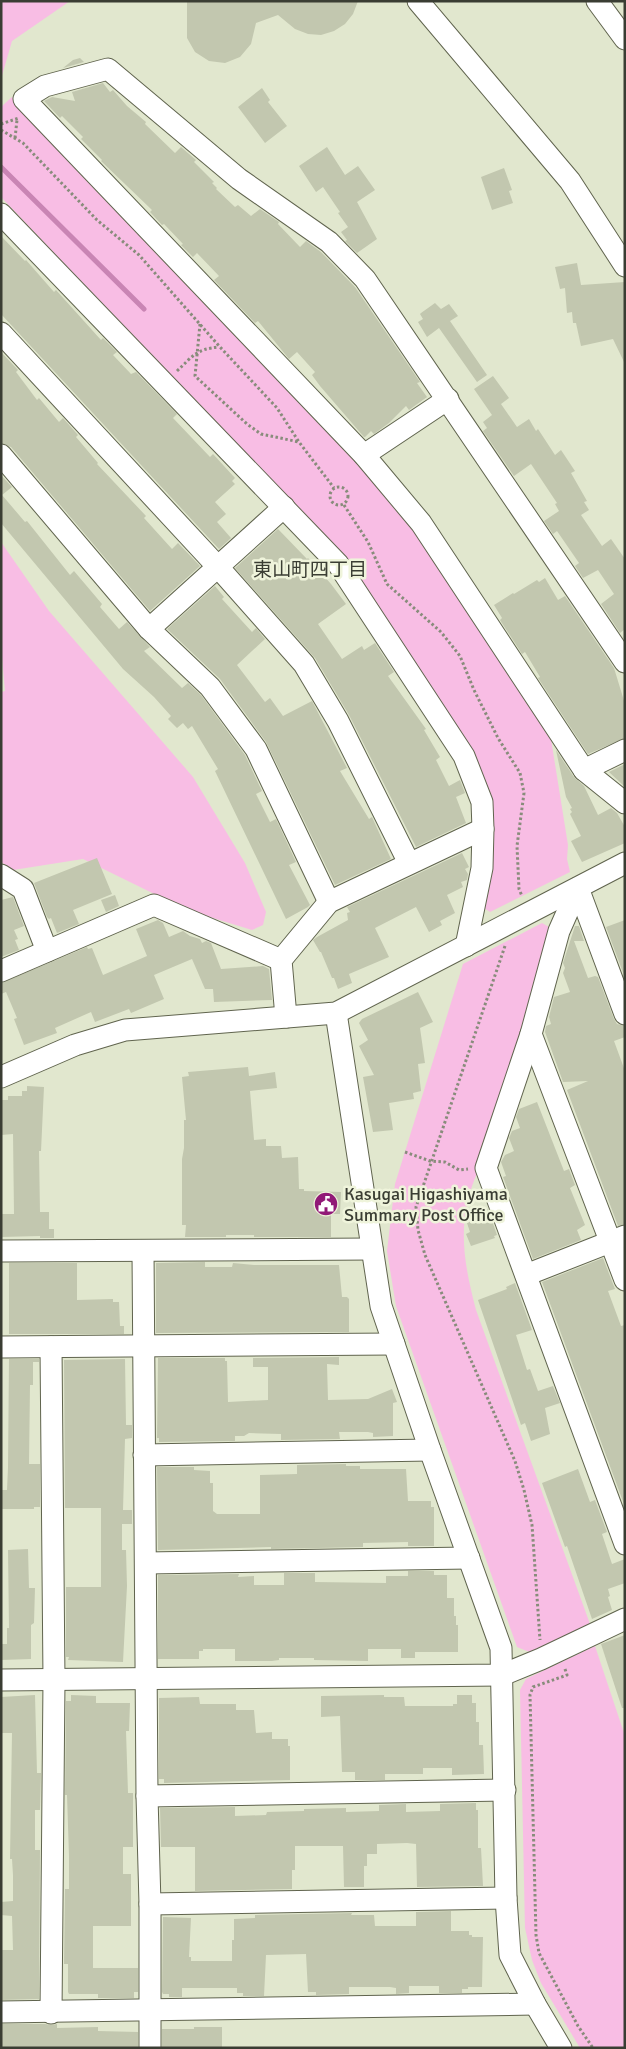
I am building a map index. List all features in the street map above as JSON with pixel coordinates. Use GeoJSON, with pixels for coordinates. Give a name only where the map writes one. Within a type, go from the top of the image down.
{"type":"FeatureCollection","features":[{"type":"Feature","properties":{"kind":"street"},"geometry":{"type":"LineString","coordinates":[[418,1],[570,181],[625,266]]}},
{"type":"Feature","properties":{"kind":"street"},"geometry":{"type":"LineString","coordinates":[[597,1],[625,39]]}},
{"type":"Feature","properties":{"kind":"street"},"geometry":{"type":"LineString","coordinates":[[625,662],[448,399],[365,280],[329,242],[239,179],[108,69],[45,86],[24,99],[364,455],[421,523],[584,770],[625,803]]}},
{"type":"Feature","properties":{"kind":"street"},"geometry":{"type":"LineString","coordinates":[[1,214],[338,564],[464,756],[482,802],[483,829],[482,868],[466,946]]}},
{"type":"Feature","properties":{"kind":"street"},"geometry":{"type":"LineString","coordinates":[[1,333],[218,567],[304,664],[338,721],[410,863]]}},
{"type":"Feature","properties":{"kind":"street"},"geometry":{"type":"LineString","coordinates":[[364,455],[448,399]]}},
{"type":"Feature","properties":{"kind":"street"},"geometry":{"type":"LineString","coordinates":[[1,455],[149,629],[210,687],[256,749],[329,902]]}},
{"type":"Feature","properties":{"kind":"street"},"geometry":{"type":"LineString","coordinates":[[149,629],[284,507]]}},
{"type":"Feature","properties":{"kind":"street"},"geometry":{"type":"LineString","coordinates":[[584,770],[625,750]]}},
{"type":"Feature","properties":{"kind":"street"},"geometry":{"type":"LineString","coordinates":[[286,1017],[281,960],[329,902],[483,829]]}},
{"type":"Feature","properties":{"kind":"street"},"geometry":{"type":"LineString","coordinates":[[1,1077],[75,1045],[125,1030],[336,1014],[625,863]]}},
{"type":"Feature","properties":{"kind":"street"},"geometry":{"type":"LineString","coordinates":[[1,875],[23,888],[47,951]]}},
{"type":"Feature","properties":{"kind":"street"},"geometry":{"type":"LineString","coordinates":[[578,888],[625,1014]]}},
{"type":"Feature","properties":{"kind":"street"},"geometry":{"type":"LineString","coordinates":[[578,888],[559,931],[531,1034],[486,1168],[625,1544]]}},
{"type":"Feature","properties":{"kind":"street"},"geometry":{"type":"LineString","coordinates":[[1,970],[154,905],[281,960]]}},
{"type":"Feature","properties":{"kind":"street"},"geometry":{"type":"LineString","coordinates":[[336,1014],[381,1306],[501,1648],[506,1898],[510,1954],[534,2004],[561,2048]]}},
{"type":"Feature","properties":{"kind":"street"},"geometry":{"type":"LineString","coordinates":[[531,1034],[618,1239],[625,1280]]}},
{"type":"Feature","properties":{"kind":"street"},"geometry":{"type":"LineString","coordinates":[[526,1275],[618,1239]]}},
{"type":"Feature","properties":{"kind":"street"},"geometry":{"type":"LineString","coordinates":[[1,1251],[372,1250]]}},
{"type":"Feature","properties":{"kind":"street"},"geometry":{"type":"LineString","coordinates":[[143,1251],[150,2048]]}},
{"type":"Feature","properties":{"kind":"street"},"geometry":{"type":"LineString","coordinates":[[1,1347],[394,1344]]}},
{"type":"Feature","properties":{"kind":"street"},"geometry":{"type":"LineString","coordinates":[[51,1347],[54,1680],[51,2013]]}},
{"type":"Feature","properties":{"kind":"street"},"geometry":{"type":"LineString","coordinates":[[144,1455],[430,1450]]}},
{"type":"Feature","properties":{"kind":"street"},"geometry":{"type":"LineString","coordinates":[[146,1564],[469,1558]]}},
{"type":"Feature","properties":{"kind":"street"},"geometry":{"type":"LineString","coordinates":[[1,1680],[502,1675],[541,1659],[625,1619]]}},
{"type":"Feature","properties":{"kind":"street"},"geometry":{"type":"LineString","coordinates":[[147,1796],[505,1790]]}},
{"type":"Feature","properties":{"kind":"street"},"geometry":{"type":"LineString","coordinates":[[150,1904],[506,1898]]}},
{"type":"Feature","properties":{"kind":"street"},"geometry":{"type":"LineString","coordinates":[[1,2012],[51,2013],[534,2004]]}},
{"type":"Feature","properties":{"kind":"path"},"geometry":{"type":"LineString","coordinates":[[15,138],[16,120]]}},
{"type":"Feature","properties":{"kind":"path"},"geometry":{"type":"LineString","coordinates":[[1,130],[23,143],[97,220],[139,255],[277,408],[299,442],[334,488]]}},
{"type":"Feature","properties":{"kind":"path"},"geometry":{"type":"LineString","coordinates":[[200,324],[195,376],[260,434],[299,442]]}},
{"type":"Feature","properties":{"kind":"path"},"geometry":{"type":"LineString","coordinates":[[165,383],[198,351],[204,348],[220,347]]}},
{"type":"Feature","properties":{"kind":"path"},"geometry":{"type":"LineString","coordinates":[[342,487],[347,491],[349,498],[344,505],[337,506],[331,501],[330,494],[334,488],[342,487]]}},
{"type":"Feature","properties":{"kind":"path"},"geometry":{"type":"LineString","coordinates":[[344,505],[368,542],[387,584],[441,632],[460,656],[498,738],[520,773],[524,793],[517,846],[522,917],[430,1161],[416,1207],[418,1230],[425,1255],[515,1461],[524,1490],[532,1525],[541,1659],[546,1682]]}},
{"type":"Feature","properties":{"kind":"path"},"geometry":{"type":"LineString","coordinates":[[405,1152],[430,1161],[445,1162],[459,1170],[486,1168]]}},
{"type":"Feature","properties":{"kind":"path"},"geometry":{"type":"LineString","coordinates":[[571,1665],[564,1668],[568,1675],[533,1687],[530,1695],[536,1935],[539,1953],[578,2026],[593,2048]]}},
{"type":"Feature","properties":{"kind":"shaded area"},"geometry":{"type":"Polygon","coordinates":[[[1,1],[70,1],[12,41],[1,79],[1,1]]]}},
{"type":"Feature","properties":{"kind":"shaded area"},"geometry":{"type":"Polygon","coordinates":[[[12,97],[368,471],[412,523],[550,733],[568,845],[567,859],[570,872],[490,912],[481,906],[490,810],[335,549],[1,197],[1,107],[12,97]]]}},
{"type":"Feature","properties":{"kind":"shaded area"},"geometry":{"type":"Polygon","coordinates":[[[1,542],[49,611],[193,777],[245,863],[266,912],[263,925],[252,930],[187,910],[83,859],[13,870],[1,862],[1,692],[5,691],[1,646],[1,542]]]}},
{"type":"Feature","properties":{"kind":"shaded area"},"geometry":{"type":"Polygon","coordinates":[[[542,923],[554,930],[471,1189],[464,1223],[465,1257],[476,1310],[590,1624],[532,1653],[517,1647],[396,1306],[387,1251],[395,1184],[463,964],[542,923]]]}},
{"type":"Feature","properties":{"kind":"shaded area"},"geometry":{"type":"Polygon","coordinates":[[[595,1646],[625,1736],[625,2048],[580,2048],[541,1983],[532,1960],[525,1928],[520,1690],[526,1679],[595,1646]]]}},
{"type":"Feature","properties":{"kind":"building"},"geometry":{"type":"Polygon","coordinates":[[[187,1],[358,1],[353,14],[345,24],[334,31],[321,35],[308,34],[295,29],[278,15],[256,23],[251,44],[240,57],[225,63],[209,61],[195,52],[187,38],[187,1]]]}},
{"type":"Feature","properties":{"kind":"building"},"geometry":{"type":"Polygon","coordinates":[[[80,58],[84,62],[63,68],[73,60],[80,58]]]}},
{"type":"Feature","properties":{"kind":"building"},"geometry":{"type":"Polygon","coordinates":[[[103,83],[110,92],[113,90],[127,106],[146,122],[145,124],[175,153],[181,147],[196,160],[194,162],[214,182],[212,183],[216,189],[235,207],[238,205],[251,216],[260,209],[279,222],[278,224],[300,247],[306,241],[321,252],[355,287],[420,382],[417,383],[427,397],[409,410],[406,406],[389,423],[374,434],[371,431],[364,437],[320,386],[312,375],[315,372],[297,352],[289,359],[258,321],[255,323],[214,280],[219,276],[197,253],[193,257],[181,245],[183,244],[150,212],[152,210],[81,139],[83,137],[62,116],[60,118],[44,101],[52,97],[75,101],[72,92],[103,83]]]}},
{"type":"Feature","properties":{"kind":"building"},"geometry":{"type":"Polygon","coordinates":[[[262,88],[270,100],[268,102],[287,126],[265,143],[238,107],[262,88]]]}},
{"type":"Feature","properties":{"kind":"building"},"geometry":{"type":"Polygon","coordinates":[[[327,147],[345,175],[358,166],[375,190],[357,202],[377,239],[357,253],[345,241],[347,240],[341,232],[348,227],[338,213],[340,212],[323,187],[316,192],[299,166],[327,147]]]}},
{"type":"Feature","properties":{"kind":"building"},"geometry":{"type":"Polygon","coordinates":[[[504,168],[512,190],[509,191],[513,203],[492,210],[481,177],[504,168]]]}},
{"type":"Feature","properties":{"kind":"building"},"geometry":{"type":"Polygon","coordinates":[[[1,236],[26,260],[54,292],[56,290],[101,340],[103,338],[117,352],[113,355],[131,374],[136,372],[177,414],[173,418],[210,457],[213,454],[235,478],[232,481],[235,484],[215,502],[226,514],[217,522],[231,538],[219,549],[1,314],[1,236]]]}},
{"type":"Feature","properties":{"kind":"building"},"geometry":{"type":"Polygon","coordinates":[[[577,263],[581,285],[625,282],[625,364],[613,339],[581,346],[576,323],[573,323],[572,312],[567,313],[565,288],[560,289],[555,267],[577,263]]]}},
{"type":"Feature","properties":{"kind":"building"},"geometry":{"type":"Polygon","coordinates":[[[435,303],[441,309],[449,304],[458,316],[450,321],[487,375],[477,382],[439,328],[427,337],[418,322],[423,319],[420,314],[435,303]]]}},
{"type":"Feature","properties":{"kind":"building"},"geometry":{"type":"Polygon","coordinates":[[[1,352],[18,370],[16,372],[37,400],[39,398],[59,422],[63,418],[78,435],[76,437],[97,464],[146,516],[144,518],[172,549],[178,543],[200,566],[150,611],[11,447],[1,443],[1,352]]]}},
{"type":"Feature","properties":{"kind":"building"},"geometry":{"type":"Polygon","coordinates":[[[493,376],[509,398],[501,404],[517,427],[529,419],[555,455],[561,450],[575,471],[571,473],[587,501],[584,502],[589,510],[581,515],[602,546],[611,539],[625,559],[625,629],[620,633],[601,604],[614,594],[598,570],[583,578],[575,566],[579,563],[557,531],[553,534],[544,521],[559,511],[555,504],[557,503],[531,464],[514,476],[483,431],[487,428],[483,422],[492,415],[474,389],[493,376]]]}},
{"type":"Feature","properties":{"kind":"building"},"geometry":{"type":"Polygon","coordinates":[[[1,475],[12,487],[2,495],[25,522],[27,521],[70,575],[74,571],[102,604],[100,607],[119,629],[127,622],[150,647],[144,651],[182,688],[188,683],[201,695],[245,755],[262,791],[256,794],[270,822],[276,819],[296,862],[289,865],[310,905],[308,907],[286,919],[215,771],[218,769],[192,726],[188,729],[183,723],[177,728],[168,719],[171,716],[154,697],[123,669],[1,523],[1,475]]]}},
{"type":"Feature","properties":{"kind":"building"},"geometry":{"type":"Polygon","coordinates":[[[278,529],[308,558],[346,604],[318,624],[342,659],[362,646],[364,650],[375,643],[394,672],[388,676],[426,729],[424,730],[440,757],[436,760],[449,786],[460,780],[465,793],[456,797],[466,823],[416,847],[349,715],[315,658],[235,568],[278,529]]]}},
{"type":"Feature","properties":{"kind":"building"},"geometry":{"type":"Polygon","coordinates":[[[545,578],[558,600],[565,596],[614,668],[625,704],[625,738],[588,754],[538,678],[540,677],[525,652],[522,654],[500,620],[502,618],[494,605],[537,580],[539,582],[545,578]]]}},
{"type":"Feature","properties":{"kind":"building"},"geometry":{"type":"Polygon","coordinates":[[[215,586],[224,597],[222,599],[252,632],[256,628],[265,639],[237,665],[265,702],[270,698],[283,716],[312,701],[347,768],[340,771],[369,819],[372,817],[391,859],[335,885],[266,742],[220,679],[167,629],[215,586]]]}},
{"type":"Feature","properties":{"kind":"building"},"geometry":{"type":"Polygon","coordinates":[[[556,750],[574,777],[584,786],[598,815],[611,808],[617,813],[625,827],[625,843],[582,862],[571,841],[581,836],[570,814],[572,812],[570,809],[572,808],[566,797],[556,750]]]}},
{"type":"Feature","properties":{"kind":"building"},"geometry":{"type":"Polygon","coordinates":[[[625,764],[625,787],[609,772],[625,764]]]}},
{"type":"Feature","properties":{"kind":"building"},"geometry":{"type":"Polygon","coordinates":[[[462,853],[469,867],[465,869],[468,874],[467,880],[461,882],[463,887],[447,895],[455,913],[440,921],[442,925],[429,932],[416,907],[375,928],[389,957],[349,974],[352,983],[338,989],[321,952],[313,940],[348,920],[347,913],[350,912],[347,907],[462,853]]]}},
{"type":"Feature","properties":{"kind":"building"},"geometry":{"type":"Polygon","coordinates":[[[97,858],[112,894],[73,910],[79,924],[57,933],[51,918],[47,917],[34,883],[97,858]]]}},
{"type":"Feature","properties":{"kind":"building"},"geometry":{"type":"Polygon","coordinates":[[[115,895],[119,906],[106,912],[101,900],[115,895]]]}},
{"type":"Feature","properties":{"kind":"building"},"geometry":{"type":"Polygon","coordinates":[[[13,897],[24,926],[14,930],[18,939],[15,940],[19,950],[1,957],[1,900],[13,897]]]}},
{"type":"Feature","properties":{"kind":"building"},"geometry":{"type":"Polygon","coordinates":[[[158,920],[163,923],[169,937],[183,931],[190,936],[200,939],[202,943],[206,941],[211,943],[221,969],[263,966],[269,969],[272,1000],[214,1002],[213,989],[205,989],[192,959],[154,975],[164,999],[131,1013],[129,1009],[95,1022],[91,1012],[55,1028],[57,1033],[24,1045],[14,1019],[17,1018],[6,992],[1,994],[1,983],[87,947],[88,949],[92,948],[103,975],[147,956],[136,929],[158,920]]]}},
{"type":"Feature","properties":{"kind":"building"},"geometry":{"type":"Polygon","coordinates":[[[625,920],[625,978],[606,927],[625,920]]]}},
{"type":"Feature","properties":{"kind":"building"},"geometry":{"type":"Polygon","coordinates":[[[575,926],[579,926],[584,941],[574,941],[588,978],[598,977],[614,1019],[617,1024],[625,1026],[625,1037],[614,1041],[625,1071],[625,1224],[618,1226],[567,1090],[588,1081],[563,1082],[545,1032],[546,1026],[551,1024],[549,1017],[554,997],[570,992],[563,973],[565,968],[563,963],[575,926]]]}},
{"type":"Feature","properties":{"kind":"building"},"geometry":{"type":"Polygon","coordinates":[[[418,992],[433,1022],[420,1028],[425,1063],[418,1064],[421,1091],[413,1093],[414,1099],[389,1103],[393,1130],[373,1132],[363,1077],[374,1075],[359,1046],[368,1040],[359,1023],[362,1019],[418,992]]]}},
{"type":"Feature","properties":{"kind":"building"},"geometry":{"type":"Polygon","coordinates":[[[248,1067],[249,1076],[275,1072],[277,1088],[250,1091],[254,1140],[266,1139],[266,1146],[281,1146],[282,1158],[298,1157],[299,1189],[304,1189],[304,1191],[341,1192],[340,1214],[331,1214],[331,1237],[226,1235],[226,1237],[185,1237],[186,1225],[182,1225],[182,1159],[184,1120],[186,1120],[182,1077],[189,1076],[188,1072],[248,1067]]]}},
{"type":"Feature","properties":{"kind":"building"},"geometry":{"type":"Polygon","coordinates":[[[27,1086],[44,1087],[41,1151],[39,1151],[40,1212],[49,1212],[49,1229],[54,1229],[54,1238],[40,1238],[40,1236],[1,1237],[1,1214],[14,1214],[13,1134],[1,1135],[1,1100],[8,1100],[8,1096],[22,1096],[22,1091],[27,1091],[27,1086]]]}},
{"type":"Feature","properties":{"kind":"building"},"geometry":{"type":"Polygon","coordinates":[[[537,1102],[564,1171],[569,1169],[575,1185],[570,1188],[585,1225],[577,1230],[581,1240],[533,1259],[503,1177],[506,1176],[501,1162],[505,1155],[514,1151],[509,1138],[512,1131],[520,1128],[516,1117],[519,1109],[537,1102]]]}},
{"type":"Feature","properties":{"kind":"building"},"geometry":{"type":"Polygon","coordinates":[[[488,1209],[497,1235],[494,1236],[495,1238],[471,1246],[466,1234],[470,1232],[467,1223],[479,1218],[477,1213],[488,1209]]]}},
{"type":"Feature","properties":{"kind":"building"},"geometry":{"type":"Polygon","coordinates":[[[603,1258],[615,1289],[608,1291],[621,1326],[625,1325],[625,1507],[542,1282],[603,1258]]]}},
{"type":"Feature","properties":{"kind":"building"},"geometry":{"type":"Polygon","coordinates":[[[205,1262],[205,1267],[232,1267],[233,1263],[254,1265],[339,1265],[342,1297],[349,1299],[349,1332],[156,1333],[156,1263],[205,1262]]]}},
{"type":"Feature","properties":{"kind":"building"},"geometry":{"type":"Polygon","coordinates":[[[9,1263],[77,1263],[77,1300],[113,1299],[113,1302],[119,1302],[120,1326],[124,1326],[124,1334],[9,1334],[9,1263]]]}},
{"type":"Feature","properties":{"kind":"building"},"geometry":{"type":"Polygon","coordinates":[[[515,1283],[532,1330],[516,1335],[527,1370],[530,1369],[538,1391],[553,1386],[560,1403],[545,1408],[550,1434],[531,1441],[525,1423],[521,1425],[478,1300],[507,1289],[506,1287],[515,1283]]]}},
{"type":"Feature","properties":{"kind":"building"},"geometry":{"type":"Polygon","coordinates":[[[339,1357],[339,1365],[327,1364],[328,1400],[368,1399],[392,1389],[397,1402],[393,1403],[393,1436],[373,1437],[373,1433],[368,1432],[339,1432],[340,1439],[281,1440],[281,1434],[249,1433],[244,1436],[235,1436],[235,1441],[159,1442],[159,1438],[157,1438],[158,1358],[225,1358],[225,1361],[227,1361],[228,1402],[268,1400],[268,1367],[253,1367],[253,1358],[339,1357]]]}},
{"type":"Feature","properties":{"kind":"building"},"geometry":{"type":"Polygon","coordinates":[[[9,1359],[39,1359],[39,1362],[33,1362],[33,1385],[30,1385],[29,1464],[40,1464],[40,1507],[34,1507],[34,1509],[1,1509],[1,1490],[7,1490],[9,1359]]]}},
{"type":"Feature","properties":{"kind":"building"},"geometry":{"type":"Polygon","coordinates":[[[125,1359],[126,1425],[132,1425],[132,1438],[125,1439],[123,1510],[132,1510],[132,1524],[122,1524],[122,1550],[126,1550],[127,1586],[123,1662],[68,1660],[69,1657],[66,1657],[66,1587],[101,1587],[101,1508],[65,1508],[64,1360],[125,1359]]]}},
{"type":"Feature","properties":{"kind":"building"},"geometry":{"type":"Polygon","coordinates":[[[346,1464],[346,1466],[360,1466],[360,1469],[406,1469],[408,1501],[431,1501],[431,1507],[434,1507],[434,1546],[408,1546],[408,1542],[363,1543],[363,1547],[158,1550],[157,1467],[194,1467],[194,1470],[210,1471],[210,1483],[213,1483],[213,1511],[217,1514],[260,1514],[260,1475],[297,1474],[297,1465],[346,1464]]]}},
{"type":"Feature","properties":{"kind":"building"},"geometry":{"type":"Polygon","coordinates":[[[578,1469],[590,1502],[595,1500],[607,1532],[602,1534],[612,1564],[625,1559],[625,1583],[608,1589],[612,1610],[592,1619],[567,1546],[565,1547],[542,1483],[578,1469]]]}},
{"type":"Feature","properties":{"kind":"building"},"geometry":{"type":"Polygon","coordinates":[[[28,1549],[29,1588],[35,1588],[34,1623],[31,1625],[31,1659],[1,1660],[1,1644],[7,1644],[7,1628],[9,1628],[8,1550],[28,1549]]]}},
{"type":"Feature","properties":{"kind":"building"},"geometry":{"type":"Polygon","coordinates":[[[408,1571],[434,1571],[434,1575],[447,1575],[447,1598],[454,1598],[454,1616],[456,1616],[456,1625],[458,1625],[458,1652],[415,1652],[415,1658],[401,1658],[401,1649],[368,1649],[368,1661],[279,1658],[279,1660],[272,1661],[235,1661],[235,1649],[203,1649],[203,1651],[199,1651],[199,1659],[158,1659],[158,1575],[239,1574],[238,1577],[254,1576],[254,1585],[284,1585],[284,1573],[315,1573],[315,1582],[386,1583],[386,1576],[408,1576],[408,1571]]]}},
{"type":"Feature","properties":{"kind":"building"},"geometry":{"type":"Polygon","coordinates":[[[625,1635],[625,1708],[622,1708],[601,1644],[625,1635]]]}},
{"type":"Feature","properties":{"kind":"building"},"geometry":{"type":"Polygon","coordinates":[[[35,1695],[37,1773],[41,1773],[40,1810],[35,1810],[35,1850],[40,1850],[39,1999],[1,2000],[1,1950],[13,1950],[12,1916],[1,1915],[1,1902],[13,1901],[13,1875],[12,1859],[10,1859],[12,1733],[1,1733],[1,1697],[35,1695]]]}},
{"type":"Feature","properties":{"kind":"building"},"geometry":{"type":"Polygon","coordinates":[[[71,1695],[96,1696],[96,1703],[130,1703],[129,1731],[126,1731],[128,1793],[133,1793],[133,1847],[123,1847],[123,1874],[131,1874],[131,1926],[93,1926],[93,1968],[138,1968],[138,1992],[134,1992],[134,1998],[98,1998],[98,1994],[69,1994],[68,1992],[68,1964],[64,1964],[65,1889],[69,1889],[67,1795],[65,1795],[66,1701],[71,1701],[71,1695]]]}},
{"type":"Feature","properties":{"kind":"building"},"geometry":{"type":"Polygon","coordinates":[[[384,1695],[384,1697],[404,1697],[405,1706],[453,1706],[453,1704],[457,1704],[457,1695],[472,1695],[472,1703],[476,1703],[476,1722],[479,1722],[479,1745],[483,1745],[484,1774],[452,1775],[452,1768],[423,1768],[423,1774],[385,1774],[385,1780],[355,1780],[355,1772],[342,1772],[340,1716],[321,1717],[321,1696],[384,1695]]]}},
{"type":"Feature","properties":{"kind":"building"},"geometry":{"type":"Polygon","coordinates":[[[199,1697],[200,1704],[236,1704],[236,1710],[254,1710],[256,1733],[272,1732],[272,1739],[288,1739],[288,1746],[290,1746],[290,1780],[164,1783],[164,1779],[159,1779],[159,1698],[199,1697]]]}},
{"type":"Feature","properties":{"kind":"building"},"geometry":{"type":"Polygon","coordinates":[[[476,1803],[476,1810],[478,1810],[478,1848],[481,1848],[483,1886],[417,1887],[416,1844],[407,1843],[377,1844],[377,1854],[367,1854],[367,1866],[364,1866],[364,1887],[344,1887],[343,1846],[295,1846],[295,1870],[292,1870],[292,1889],[195,1891],[195,1847],[161,1847],[160,1808],[235,1807],[235,1816],[266,1815],[267,1812],[304,1811],[304,1809],[346,1808],[346,1812],[379,1811],[379,1805],[406,1804],[406,1812],[440,1811],[440,1804],[476,1803]]]}},
{"type":"Feature","properties":{"kind":"building"},"geometry":{"type":"Polygon","coordinates":[[[451,1911],[451,1931],[469,1931],[469,1935],[472,1935],[472,1937],[483,1937],[482,1987],[468,1987],[468,1989],[462,1989],[462,1993],[439,1993],[439,1986],[409,1986],[409,1993],[396,1994],[396,1988],[390,1987],[349,1987],[349,1994],[316,1995],[316,1992],[308,1992],[306,1954],[266,1955],[264,1996],[243,1996],[243,1993],[237,1993],[237,1988],[182,1988],[182,1997],[169,1997],[169,1994],[163,1994],[162,1992],[163,1917],[191,1918],[189,1957],[191,1957],[191,1961],[232,1961],[234,1919],[255,1918],[255,1915],[352,1913],[351,1915],[374,1915],[375,1926],[416,1926],[416,1912],[451,1911]]]}},
{"type":"Feature","properties":{"kind":"building"},"geometry":{"type":"Polygon","coordinates":[[[1,2024],[57,2024],[57,2028],[98,2027],[98,2031],[138,2032],[138,2048],[1,2048],[1,2024]]]}},
{"type":"Feature","properties":{"kind":"building"},"geometry":{"type":"Polygon","coordinates":[[[194,2027],[222,2027],[222,2048],[162,2048],[162,2029],[194,2029],[194,2027]]]}},
{"type":"Feature","properties":{"kind":"waterway"},"geometry":{"type":"LineString","coordinates":[[1,167],[144,309]]}},
{"type":"Feature","properties":{"kind":"place","name":"Kasugai Higashiyama Summary Post Office"},"geometry":{"type":"Point","coordinates":[326,1204]}},
{"type":"Feature","properties":{"kind":"district","name":"東山町四丁目"},"geometry":{"type":"Point","coordinates":[310,570]}}]}
